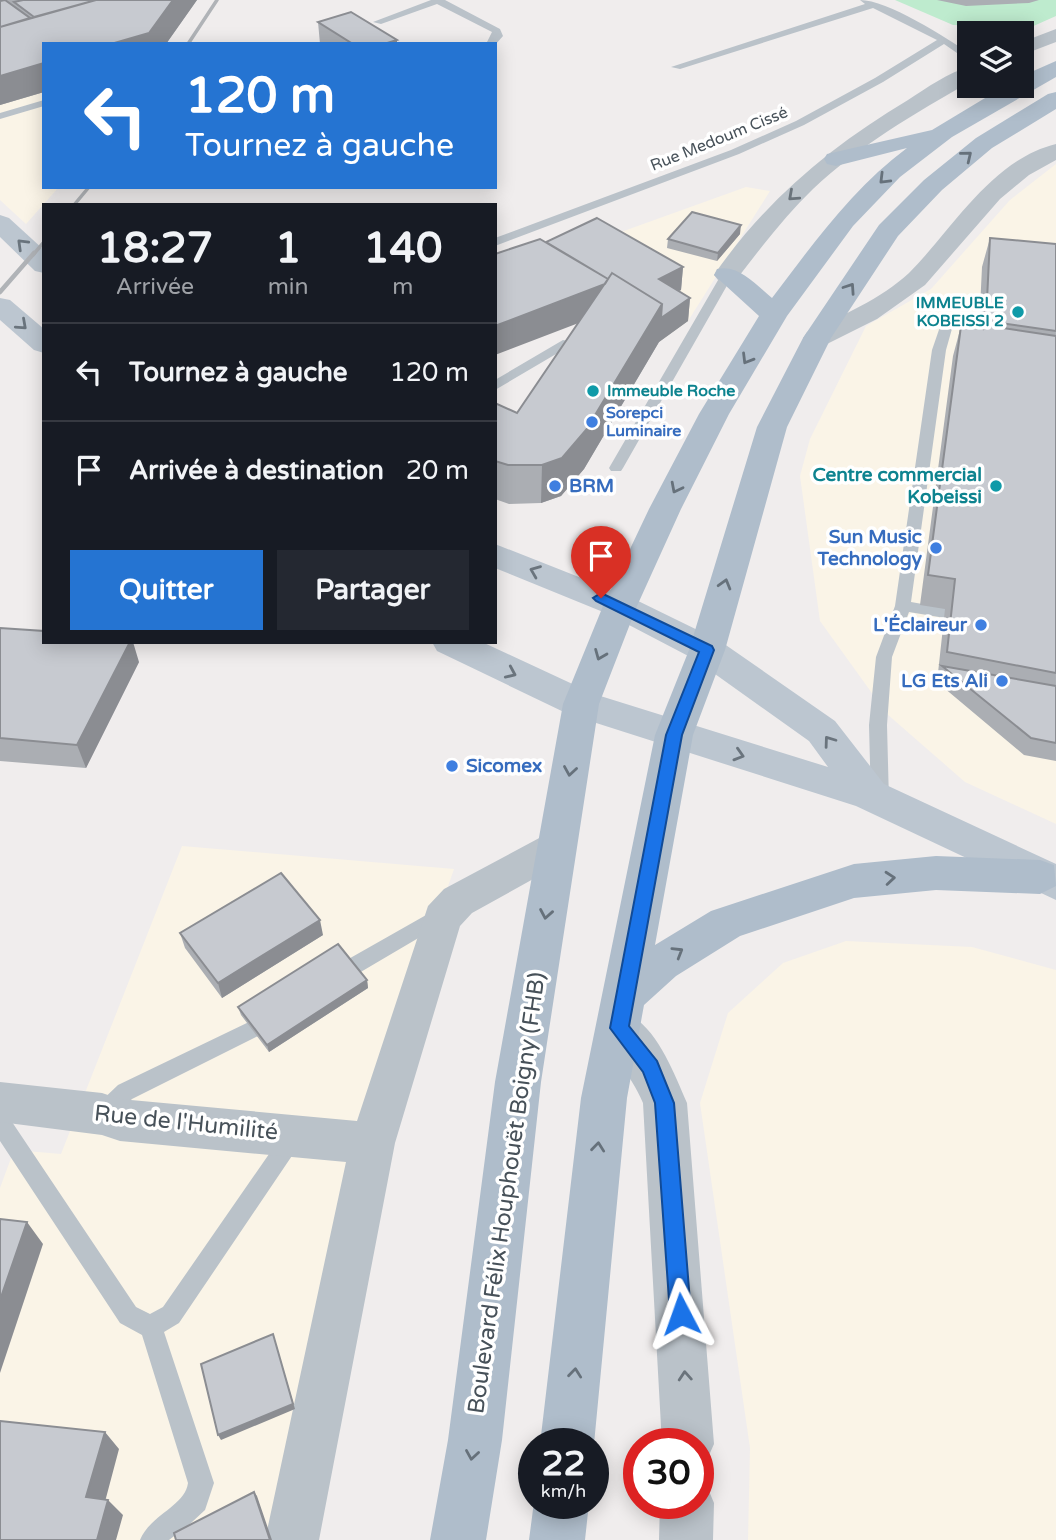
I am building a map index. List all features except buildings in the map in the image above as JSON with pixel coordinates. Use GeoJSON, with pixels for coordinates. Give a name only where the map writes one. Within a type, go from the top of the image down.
{"type":"FeatureCollection","features":[{"type":"Feature","properties":{"kind":"main road","name":"Boulevard Félix Houphouët Boigny (FHB)"},"geometry":{"type":"LineString","coordinates":[[1034,79],[1056,68]]}},
{"type":"Feature","properties":{"kind":"main road","name":"Boulevard Félix Houphouët Boigny (FHB)"},"geometry":{"type":"LineString","coordinates":[[458,1540],[475,1440],[518,1082],[581,704],[620,606],[665,509],[711,421],[774,314],[844,220],[891,172],[944,132],[1000,98]]}},
{"type":"Feature","properties":{"kind":"main road"},"geometry":{"type":"LineString","coordinates":[[569,1428],[604,1098],[674,735],[707,650],[772,427],[817,338],[888,231],[933,185],[984,143],[1056,99]]}},
{"type":"Feature","properties":{"kind":"main road"},"geometry":{"type":"LineString","coordinates":[[836,159],[944,132]]}},
{"type":"Feature","properties":{"kind":"main road"},"geometry":{"type":"LineString","coordinates":[[0,223],[42,263]]}},
{"type":"Feature","properties":{"kind":"main road"},"geometry":{"type":"LineString","coordinates":[[727,275],[774,314]]}},
{"type":"Feature","properties":{"kind":"main road"},"geometry":{"type":"LineString","coordinates":[[0,306],[42,342]]}},
{"type":"Feature","properties":{"kind":"main road"},"geometry":{"type":"LineString","coordinates":[[497,556],[620,606],[707,650],[822,731],[875,799]]}},
{"type":"Feature","properties":{"kind":"main road"},"geometry":{"type":"LineString","coordinates":[[454,644],[581,704],[875,799],[1048,880]]}},
{"type":"Feature","properties":{"kind":"main road"},"geometry":{"type":"LineString","coordinates":[[622,1012],[661,962],[726,923],[854,881],[936,873],[1048,880]]}},
{"type":"Feature","properties":{"kind":"main road"},"geometry":{"type":"LineString","coordinates":[[557,1540],[559,1519]]}},
{"type":"Feature","properties":{"kind":"street"},"geometry":{"type":"LineString","coordinates":[[1034,45],[1056,35]]}},
{"type":"Feature","properties":{"kind":"street"},"geometry":{"type":"LineString","coordinates":[[727,275],[786,202],[836,159],[924,98],[957,80]]}},
{"type":"Feature","properties":{"kind":"street"},"geometry":{"type":"LineString","coordinates":[[817,338],[868,313],[916,280],[992,194],[1021,170],[1056,151]]}},
{"type":"Feature","properties":{"kind":"street"},"geometry":{"type":"LineString","coordinates":[[1021,170],[1056,177]]}},
{"type":"Feature","properties":{"kind":"street"},"geometry":{"type":"LineString","coordinates":[[292,1540],[372,1143],[445,912],[458,901],[557,847]]}},
{"type":"Feature","properties":{"kind":"street"},"geometry":{"type":"LineString","coordinates":[[622,1012],[665,1103],[688,1428]]}},
{"type":"Feature","properties":{"kind":"street","name":"Rue de l'Humilité"},"geometry":{"type":"LineString","coordinates":[[2,1127],[102,1114],[120,1120],[372,1143]]}},
{"type":"Feature","properties":{"kind":"street"},"geometry":{"type":"LineString","coordinates":[[687,1519],[687,1540]]}},
{"type":"Feature","properties":{"kind":"lane"},"geometry":{"type":"LineString","coordinates":[[378,22],[438,1],[496,31],[498,36],[493,42]]}},
{"type":"Feature","properties":{"kind":"lane"},"geometry":{"type":"LineString","coordinates":[[676,66],[869,2],[944,40],[957,50]]}},
{"type":"Feature","properties":{"kind":"lane","name":"Rue Medoum Cissé"},"geometry":{"type":"LineString","coordinates":[[497,241],[735,152],[800,123],[879,80],[944,40]]}},
{"type":"Feature","properties":{"kind":"lane"},"geometry":{"type":"LineString","coordinates":[[0,116],[42,104]]}},
{"type":"Feature","properties":{"kind":"lane"},"geometry":{"type":"LineString","coordinates":[[616,468],[727,275]]}},
{"type":"Feature","properties":{"kind":"lane"},"geometry":{"type":"LineString","coordinates":[[875,799],[884,657],[902,606],[949,318]]}},
{"type":"Feature","properties":{"kind":"lane"},"geometry":{"type":"LineString","coordinates":[[497,385],[563,344]]}},
{"type":"Feature","properties":{"kind":"lane"},"geometry":{"type":"LineString","coordinates":[[902,606],[945,613]]}},
{"type":"Feature","properties":{"kind":"lane"},"geometry":{"type":"LineString","coordinates":[[352,967],[445,912]]}},
{"type":"Feature","properties":{"kind":"lane"},"geometry":{"type":"LineString","coordinates":[[102,1114],[125,1093],[251,1030]]}},
{"type":"Feature","properties":{"kind":"lane"},"geometry":{"type":"LineString","coordinates":[[2,1127],[128,1315],[151,1326],[201,1483],[201,1494],[195,1504],[163,1526],[153,1540]]}},
{"type":"Feature","properties":{"kind":"lane"},"geometry":{"type":"LineString","coordinates":[[151,1326],[171,1315],[295,1135]]}},
{"type":"Feature","properties":{"kind":"shaded area"},"geometry":{"type":"Polygon","coordinates":[[[0,0],[42,42],[42,189],[57,189],[26,224],[0,200],[0,0]]]}},
{"type":"Feature","properties":{"kind":"shaded area"},"geometry":{"type":"Polygon","coordinates":[[[1056,164],[1056,824],[965,782],[887,714],[820,621],[800,476],[810,439],[866,326],[931,289],[1010,200],[1056,164]]]}},
{"type":"Feature","properties":{"kind":"shaded area"},"geometry":{"type":"Polygon","coordinates":[[[746,187],[770,191],[688,321],[659,342],[596,241],[746,187]]]}},
{"type":"Feature","properties":{"kind":"shaded area"},"geometry":{"type":"Polygon","coordinates":[[[182,846],[454,869],[389,1058],[278,1540],[0,1540],[0,1188],[14,1150],[61,1154],[182,846]]]}},
{"type":"Feature","properties":{"kind":"shaded area"},"geometry":{"type":"Polygon","coordinates":[[[846,941],[972,947],[1056,970],[1056,1540],[748,1540],[750,1448],[700,1103],[728,1013],[783,963],[846,941]]]}},
{"type":"Feature","properties":{"kind":"green space"},"geometry":{"type":"Polygon","coordinates":[[[895,0],[1056,0],[1056,16],[1034,26],[1034,21],[957,21],[957,25],[895,0]]]}},
{"type":"Feature","properties":{"kind":"railway"},"geometry":{"type":"LineString","coordinates":[[189,42],[217,0]]}},
{"type":"Feature","properties":{"kind":"railway"},"geometry":{"type":"LineString","coordinates":[[76,203],[87,189]]}},
{"type":"Feature","properties":{"kind":"railway"},"geometry":{"type":"LineString","coordinates":[[33,255],[42,244]]}},
{"type":"Feature","properties":{"kind":"railway"},"geometry":{"type":"LineString","coordinates":[[0,292],[34,253]]}},
{"type":"Feature","properties":{"kind":"place","name":"IMMEUBLE KOBEISSI 2"},"geometry":{"type":"Point","coordinates":[1018,312]}},
{"type":"Feature","properties":{"kind":"place","name":"Immeuble Roche"},"geometry":{"type":"Point","coordinates":[593,391]}},
{"type":"Feature","properties":{"kind":"place","name":"Sorepci Luminaire"},"geometry":{"type":"Point","coordinates":[592,422]}},
{"type":"Feature","properties":{"kind":"place","name":"BRM"},"geometry":{"type":"Point","coordinates":[555,486]}},
{"type":"Feature","properties":{"kind":"place","name":"Centre commercial Kobeissi"},"geometry":{"type":"Point","coordinates":[996,486]}},
{"type":"Feature","properties":{"kind":"place","name":"Sun Music Technology"},"geometry":{"type":"Point","coordinates":[936,548]}},
{"type":"Feature","properties":{"kind":"place","name":"L'Éclaireur"},"geometry":{"type":"Point","coordinates":[981,625]}},
{"type":"Feature","properties":{"kind":"place","name":"LG Ets Ali"},"geometry":{"type":"Point","coordinates":[1002,681]}},
{"type":"Feature","properties":{"kind":"place","name":"Sicomex"},"geometry":{"type":"Point","coordinates":[452,766]}},
{"type":"Feature","properties":{"kind":"route"},"geometry":{"type":"LineString","coordinates":[[601,598],[707,650],[674,735],[619,1028],[650,1067],[665,1103],[681,1314]]}}]}
